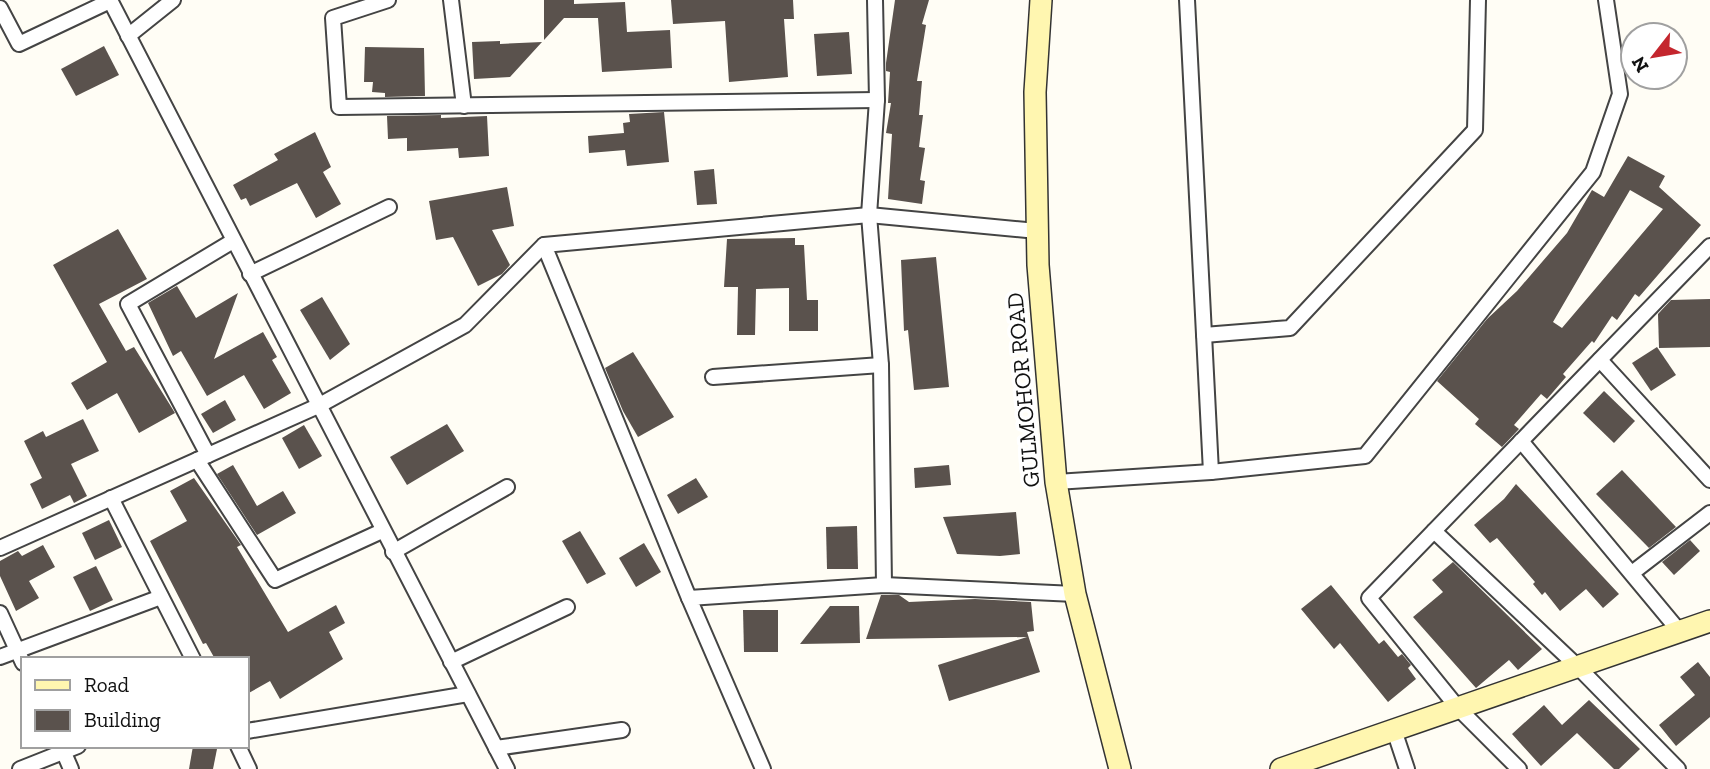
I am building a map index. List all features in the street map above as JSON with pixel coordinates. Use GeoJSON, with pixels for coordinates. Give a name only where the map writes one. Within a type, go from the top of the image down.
{"type":"FeatureCollection","features":[{"type":"Feature","properties":{"kind":"street"},"geometry":{"type":"LineString","coordinates":[[0,8],[19,44],[110,0],[507,769]]}},
{"type":"Feature","properties":{"kind":"street"},"geometry":{"type":"LineString","coordinates":[[128,37],[173,0]]}},
{"type":"Feature","properties":{"kind":"street"},"geometry":{"type":"LineString","coordinates":[[388,0],[333,18],[339,107],[877,100]]}},
{"type":"Feature","properties":{"kind":"street"},"geometry":{"type":"LineString","coordinates":[[451,0],[464,106]]}},
{"type":"Feature","properties":{"kind":"street"},"geometry":{"type":"LineString","coordinates":[[876,0],[877,100],[869,215],[881,365],[884,585]]}},
{"type":"Feature","properties":{"kind":"street","name":"GULMOHOR ROAD"},"geometry":{"type":"LineString","coordinates":[[1041,0],[1035,92],[1037,231],[1056,482],[1075,594],[1120,769]]}},
{"type":"Feature","properties":{"kind":"street"},"geometry":{"type":"LineString","coordinates":[[1186,0],[1211,472]]}},
{"type":"Feature","properties":{"kind":"street"},"geometry":{"type":"LineString","coordinates":[[1204,335],[1290,328],[1475,130],[1478,0]]}},
{"type":"Feature","properties":{"kind":"street"},"geometry":{"type":"LineString","coordinates":[[1056,482],[1211,472],[1365,456],[1594,172],[1620,94],[1606,0]]}},
{"type":"Feature","properties":{"kind":"street"},"geometry":{"type":"LineString","coordinates":[[250,274],[389,207]]}},
{"type":"Feature","properties":{"kind":"street"},"geometry":{"type":"LineString","coordinates":[[0,548],[318,406],[465,325],[544,245],[869,215],[1037,231]]}},
{"type":"Feature","properties":{"kind":"street"},"geometry":{"type":"LineString","coordinates":[[233,241],[128,303],[202,457],[275,580],[382,531]]}},
{"type":"Feature","properties":{"kind":"street"},"geometry":{"type":"LineString","coordinates":[[544,245],[689,598],[763,769]]}},
{"type":"Feature","properties":{"kind":"street"},"geometry":{"type":"LineString","coordinates":[[1519,769],[1458,708],[1369,598],[1710,246]]}},
{"type":"Feature","properties":{"kind":"street"},"geometry":{"type":"LineString","coordinates":[[1600,360],[1710,480]]}},
{"type":"Feature","properties":{"kind":"street"},"geometry":{"type":"LineString","coordinates":[[713,377],[881,365]]}},
{"type":"Feature","properties":{"kind":"street"},"geometry":{"type":"LineString","coordinates":[[1521,441],[1680,632]]}},
{"type":"Feature","properties":{"kind":"street"},"geometry":{"type":"LineString","coordinates":[[393,552],[507,487]]}},
{"type":"Feature","properties":{"kind":"street"},"geometry":{"type":"LineString","coordinates":[[111,498],[192,657]]}},
{"type":"Feature","properties":{"kind":"street"},"geometry":{"type":"LineString","coordinates":[[1632,573],[1710,513]]}},
{"type":"Feature","properties":{"kind":"street"},"geometry":{"type":"LineString","coordinates":[[1434,531],[1578,667],[1678,769]]}},
{"type":"Feature","properties":{"kind":"street"},"geometry":{"type":"LineString","coordinates":[[689,598],[884,585],[1075,594]]}},
{"type":"Feature","properties":{"kind":"street"},"geometry":{"type":"LineString","coordinates":[[0,657],[20,657],[161,597]]}},
{"type":"Feature","properties":{"kind":"street"},"geometry":{"type":"LineString","coordinates":[[451,662],[567,607]]}},
{"type":"Feature","properties":{"kind":"street"},"geometry":{"type":"LineString","coordinates":[[0,613],[20,657]]}},
{"type":"Feature","properties":{"kind":"street"},"geometry":{"type":"LineString","coordinates":[[1283,768],[1710,621]]}},
{"type":"Feature","properties":{"kind":"street"},"geometry":{"type":"LineString","coordinates":[[248,731],[468,694]]}},
{"type":"Feature","properties":{"kind":"street"},"geometry":{"type":"LineString","coordinates":[[496,748],[622,730]]}},
{"type":"Feature","properties":{"kind":"street"},"geometry":{"type":"LineString","coordinates":[[1394,730],[1407,769]]}},
{"type":"Feature","properties":{"kind":"street"},"geometry":{"type":"LineString","coordinates":[[239,748],[249,769]]}},
{"type":"Feature","properties":{"kind":"street"},"geometry":{"type":"LineString","coordinates":[[20,769],[62,750],[71,769]]}},
{"type":"Feature","properties":{"kind":"building"},"geometry":{"type":"Polygon","coordinates":[[[544,0],[574,0],[574,4],[625,2],[627,32],[670,30],[672,68],[602,72],[598,18],[564,18],[544,40],[544,0]]]}},
{"type":"Feature","properties":{"kind":"building"},"geometry":{"type":"Polygon","coordinates":[[[671,0],[793,0],[794,19],[784,19],[788,77],[729,82],[725,21],[673,24],[671,0]]]}},
{"type":"Feature","properties":{"kind":"building"},"geometry":{"type":"Polygon","coordinates":[[[895,0],[929,0],[922,24],[926,25],[917,81],[922,81],[919,115],[923,115],[919,147],[925,148],[920,180],[925,181],[922,204],[888,199],[892,134],[886,133],[891,103],[888,103],[890,72],[886,71],[886,63],[895,0]]]}},
{"type":"Feature","properties":{"kind":"building"},"geometry":{"type":"Polygon","coordinates":[[[849,32],[852,74],[817,76],[814,34],[849,32]]]}},
{"type":"Feature","properties":{"kind":"building"},"geometry":{"type":"Polygon","coordinates":[[[500,41],[500,44],[542,42],[510,77],[474,79],[472,42],[500,41]]]}},
{"type":"Feature","properties":{"kind":"building"},"geometry":{"type":"Polygon","coordinates":[[[104,46],[119,75],[76,96],[61,69],[104,46]]]}},
{"type":"Feature","properties":{"kind":"building"},"geometry":{"type":"Polygon","coordinates":[[[365,47],[424,48],[425,96],[385,97],[385,93],[372,92],[373,82],[364,82],[365,47]]]}},
{"type":"Feature","properties":{"kind":"building"},"geometry":{"type":"Polygon","coordinates":[[[664,112],[669,162],[627,166],[625,150],[589,153],[588,136],[624,133],[623,123],[630,122],[629,114],[664,112]]]}},
{"type":"Feature","properties":{"kind":"building"},"geometry":{"type":"Polygon","coordinates":[[[441,115],[441,118],[487,116],[489,156],[459,158],[458,148],[407,151],[407,138],[388,139],[387,116],[441,115]]]}},
{"type":"Feature","properties":{"kind":"building"},"geometry":{"type":"Polygon","coordinates":[[[315,132],[331,167],[323,172],[341,204],[316,218],[297,183],[250,206],[246,198],[241,200],[233,185],[278,160],[274,154],[315,132]]]}},
{"type":"Feature","properties":{"kind":"building"},"geometry":{"type":"Polygon","coordinates":[[[1628,156],[1665,176],[1659,187],[1701,225],[1639,297],[1635,294],[1617,320],[1612,316],[1594,343],[1592,341],[1563,374],[1566,377],[1547,399],[1541,394],[1514,425],[1519,429],[1502,447],[1475,424],[1479,419],[1437,381],[1487,319],[1517,291],[1567,233],[1592,190],[1604,197],[1628,156]],[[1630,190],[1553,322],[1562,328],[1663,209],[1630,190]]]}},
{"type":"Feature","properties":{"kind":"building"},"geometry":{"type":"Polygon","coordinates":[[[714,169],[717,204],[697,205],[694,171],[714,169]]]}},
{"type":"Feature","properties":{"kind":"building"},"geometry":{"type":"Polygon","coordinates":[[[507,187],[514,226],[492,230],[510,265],[502,274],[478,286],[453,237],[436,240],[429,201],[507,187]]]}},
{"type":"Feature","properties":{"kind":"building"},"geometry":{"type":"Polygon","coordinates":[[[118,229],[147,279],[99,304],[126,351],[134,347],[175,413],[139,433],[117,393],[87,410],[71,383],[107,362],[53,265],[118,229]]]}},
{"type":"Feature","properties":{"kind":"building"},"geometry":{"type":"Polygon","coordinates":[[[795,238],[795,245],[804,245],[807,300],[818,300],[818,331],[789,331],[789,288],[756,289],[755,335],[737,335],[738,287],[724,287],[727,239],[795,238]]]}},
{"type":"Feature","properties":{"kind":"building"},"geometry":{"type":"Polygon","coordinates":[[[936,257],[949,387],[914,390],[908,330],[904,331],[901,260],[936,257]]]}},
{"type":"Feature","properties":{"kind":"building"},"geometry":{"type":"Polygon","coordinates":[[[177,286],[196,318],[238,293],[214,359],[263,332],[277,357],[272,360],[291,393],[264,409],[244,375],[207,396],[181,351],[173,356],[148,303],[177,286]]]}},
{"type":"Feature","properties":{"kind":"building"},"geometry":{"type":"Polygon","coordinates":[[[322,297],[350,344],[330,360],[300,310],[322,297]]]}},
{"type":"Feature","properties":{"kind":"building"},"geometry":{"type":"Polygon","coordinates":[[[1710,299],[1710,347],[1659,348],[1658,314],[1671,300],[1710,299]]]}},
{"type":"Feature","properties":{"kind":"building"},"geometry":{"type":"Polygon","coordinates":[[[1657,347],[1676,375],[1651,391],[1632,363],[1657,347]]]}},
{"type":"Feature","properties":{"kind":"building"},"geometry":{"type":"Polygon","coordinates":[[[633,352],[674,417],[638,437],[623,411],[605,368],[633,352]]]}},
{"type":"Feature","properties":{"kind":"building"},"geometry":{"type":"Polygon","coordinates":[[[1604,391],[1635,421],[1614,443],[1583,413],[1604,391]]]}},
{"type":"Feature","properties":{"kind":"building"},"geometry":{"type":"Polygon","coordinates":[[[225,400],[236,420],[213,433],[201,414],[225,400]]]}},
{"type":"Feature","properties":{"kind":"building"},"geometry":{"type":"Polygon","coordinates":[[[83,419],[99,451],[71,464],[87,496],[74,503],[70,495],[42,509],[30,484],[42,478],[24,441],[43,431],[46,437],[83,419]]]}},
{"type":"Feature","properties":{"kind":"building"},"geometry":{"type":"Polygon","coordinates":[[[447,424],[464,451],[407,485],[390,457],[447,424]]]}},
{"type":"Feature","properties":{"kind":"building"},"geometry":{"type":"Polygon","coordinates":[[[304,425],[322,456],[299,469],[282,438],[304,425]]]}},
{"type":"Feature","properties":{"kind":"building"},"geometry":{"type":"Polygon","coordinates":[[[233,465],[257,506],[283,491],[296,513],[257,535],[217,474],[233,465]]]}},
{"type":"Feature","properties":{"kind":"building"},"geometry":{"type":"Polygon","coordinates":[[[949,465],[951,485],[915,488],[914,468],[949,465]]]}},
{"type":"Feature","properties":{"kind":"building"},"geometry":{"type":"Polygon","coordinates":[[[1622,470],[1676,527],[1649,548],[1596,494],[1622,470]]]}},
{"type":"Feature","properties":{"kind":"building"},"geometry":{"type":"Polygon","coordinates":[[[194,478],[241,545],[237,547],[288,632],[336,605],[345,623],[329,632],[343,659],[280,699],[270,681],[248,693],[248,657],[214,657],[206,643],[203,644],[150,541],[187,521],[170,491],[194,478]]]}},
{"type":"Feature","properties":{"kind":"building"},"geometry":{"type":"Polygon","coordinates":[[[696,478],[708,497],[678,514],[667,495],[696,478]]]}},
{"type":"Feature","properties":{"kind":"building"},"geometry":{"type":"Polygon","coordinates":[[[1516,484],[1619,594],[1603,608],[1586,589],[1560,611],[1545,592],[1542,595],[1533,584],[1535,582],[1497,538],[1490,543],[1474,525],[1504,499],[1516,484]]]}},
{"type":"Feature","properties":{"kind":"building"},"geometry":{"type":"Polygon","coordinates":[[[1016,512],[1020,554],[1000,556],[957,554],[943,517],[1016,512]]]}},
{"type":"Feature","properties":{"kind":"building"},"geometry":{"type":"Polygon","coordinates":[[[109,520],[122,547],[95,560],[82,533],[109,520]]]}},
{"type":"Feature","properties":{"kind":"building"},"geometry":{"type":"Polygon","coordinates":[[[857,526],[858,569],[827,569],[826,527],[857,526]]]}},
{"type":"Feature","properties":{"kind":"building"},"geometry":{"type":"Polygon","coordinates":[[[580,531],[606,574],[587,584],[562,541],[580,531]]]}},
{"type":"Feature","properties":{"kind":"building"},"geometry":{"type":"Polygon","coordinates":[[[1690,540],[1700,551],[1674,575],[1662,562],[1690,540]]]}},
{"type":"Feature","properties":{"kind":"building"},"geometry":{"type":"Polygon","coordinates":[[[644,543],[661,572],[636,587],[619,558],[644,543]]]}},
{"type":"Feature","properties":{"kind":"building"},"geometry":{"type":"Polygon","coordinates":[[[43,545],[55,567],[29,581],[39,598],[16,611],[0,576],[0,561],[18,551],[22,556],[43,545]]]}},
{"type":"Feature","properties":{"kind":"building"},"geometry":{"type":"Polygon","coordinates":[[[1453,562],[1542,649],[1518,670],[1509,660],[1476,688],[1413,617],[1443,592],[1432,580],[1453,562]]]}},
{"type":"Feature","properties":{"kind":"building"},"geometry":{"type":"Polygon","coordinates":[[[96,566],[113,600],[90,611],[73,577],[96,566]]]}},
{"type":"Feature","properties":{"kind":"building"},"geometry":{"type":"Polygon","coordinates":[[[1331,585],[1379,644],[1384,640],[1398,657],[1402,654],[1411,665],[1408,668],[1416,679],[1388,702],[1340,643],[1334,649],[1301,609],[1331,585]]]}},
{"type":"Feature","properties":{"kind":"building"},"geometry":{"type":"Polygon","coordinates":[[[881,595],[899,595],[909,602],[975,599],[1031,602],[1034,631],[1027,632],[1040,672],[949,701],[938,665],[1027,637],[866,639],[881,595]]]}},
{"type":"Feature","properties":{"kind":"building"},"geometry":{"type":"Polygon","coordinates":[[[830,606],[859,606],[860,643],[800,644],[830,606]]]}},
{"type":"Feature","properties":{"kind":"building"},"geometry":{"type":"Polygon","coordinates":[[[743,610],[778,610],[778,652],[744,652],[743,610]]]}},
{"type":"Feature","properties":{"kind":"building"},"geometry":{"type":"Polygon","coordinates":[[[1698,662],[1710,677],[1710,717],[1676,746],[1659,725],[1695,695],[1680,677],[1698,662]]]}},
{"type":"Feature","properties":{"kind":"building"},"geometry":{"type":"Polygon","coordinates":[[[1589,700],[1640,749],[1619,769],[1614,769],[1577,733],[1541,766],[1512,734],[1544,705],[1562,725],[1589,700]]]}},
{"type":"Feature","properties":{"kind":"building"},"geometry":{"type":"Polygon","coordinates":[[[193,748],[217,749],[213,769],[189,769],[193,748]]]}}]}
